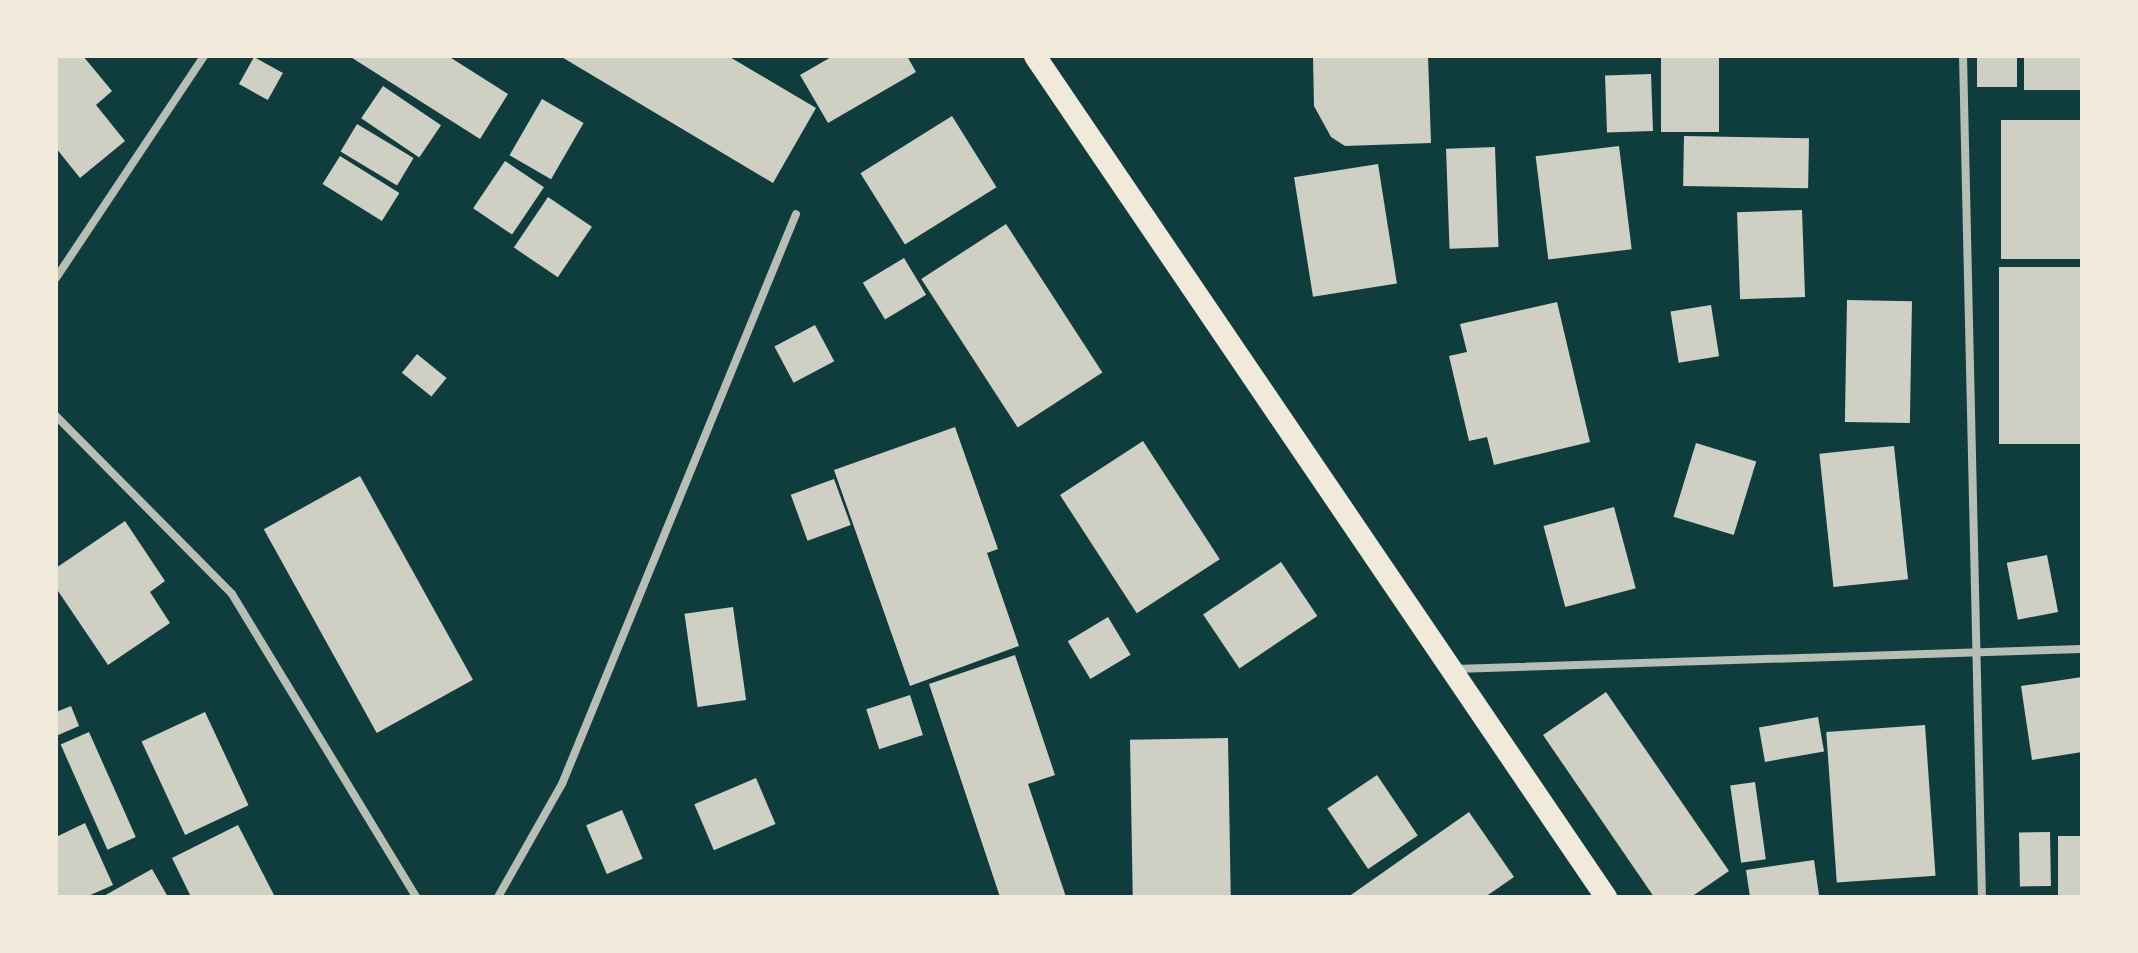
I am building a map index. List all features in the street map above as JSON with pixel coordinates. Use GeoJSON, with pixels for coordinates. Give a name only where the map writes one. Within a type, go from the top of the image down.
{"type":"FeatureCollection","features":[{"type":"Feature","properties":{"kind":"highway"},"geometry":{"type":"LineString","coordinates":[[1035,56],[1606,897]]}},
{"type":"Feature","properties":{"kind":"street"},"geometry":{"type":"LineString","coordinates":[[56,278],[204,56]]}},
{"type":"Feature","properties":{"kind":"street"},"geometry":{"type":"LineString","coordinates":[[1963,56],[1982,897]]}},
{"type":"Feature","properties":{"kind":"street"},"geometry":{"type":"LineString","coordinates":[[498,897],[562,784],[796,214]]}},
{"type":"Feature","properties":{"kind":"street"},"geometry":{"type":"LineString","coordinates":[[56,416],[232,594],[416,897]]}},
{"type":"Feature","properties":{"kind":"street"},"geometry":{"type":"LineString","coordinates":[[1450,669],[1975,655],[2082,649]]}},
{"type":"Feature","properties":{"kind":"building"},"geometry":{"type":"Polygon","coordinates":[[[56,56],[83,56],[112,91],[96,105],[125,141],[80,178],[56,148],[56,56]]]}},
{"type":"Feature","properties":{"kind":"building"},"geometry":{"type":"Polygon","coordinates":[[[349,56],[448,56],[508,94],[480,139],[349,56]]]}},
{"type":"Feature","properties":{"kind":"building"},"geometry":{"type":"Polygon","coordinates":[[[560,56],[728,56],[816,108],[773,183],[560,56]]]}},
{"type":"Feature","properties":{"kind":"building"},"geometry":{"type":"Polygon","coordinates":[[[833,56],[907,56],[916,72],[828,123],[800,75],[833,56]]]}},
{"type":"Feature","properties":{"kind":"building"},"geometry":{"type":"Polygon","coordinates":[[[1313,56],[1428,56],[1431,143],[1345,146],[1331,137],[1314,106],[1313,56]]]}},
{"type":"Feature","properties":{"kind":"building"},"geometry":{"type":"Polygon","coordinates":[[[1661,56],[1719,56],[1719,132],[1661,132],[1661,56]]]}},
{"type":"Feature","properties":{"kind":"building"},"geometry":{"type":"Polygon","coordinates":[[[1977,56],[2017,56],[2017,87],[1977,87],[1977,56]]]}},
{"type":"Feature","properties":{"kind":"building"},"geometry":{"type":"Polygon","coordinates":[[[2024,56],[2082,56],[2082,90],[2024,90],[2024,56]]]}},
{"type":"Feature","properties":{"kind":"building"},"geometry":{"type":"Polygon","coordinates":[[[254,57],[283,73],[268,100],[239,84],[254,57]]]}},
{"type":"Feature","properties":{"kind":"building"},"geometry":{"type":"Polygon","coordinates":[[[1651,74],[1653,131],[1607,133],[1605,76],[1651,74]]]}},
{"type":"Feature","properties":{"kind":"building"},"geometry":{"type":"Polygon","coordinates":[[[383,86],[441,125],[419,157],[361,118],[383,86]]]}},
{"type":"Feature","properties":{"kind":"building"},"geometry":{"type":"Polygon","coordinates":[[[542,99],[584,123],[551,179],[510,155],[542,99]]]}},
{"type":"Feature","properties":{"kind":"building"},"geometry":{"type":"Polygon","coordinates":[[[952,116],[997,187],[905,244],[860,173],[952,116]]]}},
{"type":"Feature","properties":{"kind":"building"},"geometry":{"type":"Polygon","coordinates":[[[2001,120],[2082,120],[2082,259],[2001,259],[2001,120]]]}},
{"type":"Feature","properties":{"kind":"building"},"geometry":{"type":"Polygon","coordinates":[[[357,124],[414,158],[397,185],[341,151],[357,124]]]}},
{"type":"Feature","properties":{"kind":"building"},"geometry":{"type":"Polygon","coordinates":[[[1684,136],[1809,138],[1808,188],[1683,186],[1684,136]]]}},
{"type":"Feature","properties":{"kind":"building"},"geometry":{"type":"Polygon","coordinates":[[[1619,146],[1632,249],[1548,259],[1536,156],[1619,146]]]}},
{"type":"Feature","properties":{"kind":"building"},"geometry":{"type":"Polygon","coordinates":[[[1495,147],[1498,247],[1450,249],[1446,149],[1495,147]]]}},
{"type":"Feature","properties":{"kind":"building"},"geometry":{"type":"Polygon","coordinates":[[[340,156],[399,193],[382,221],[323,184],[340,156]]]}},
{"type":"Feature","properties":{"kind":"building"},"geometry":{"type":"Polygon","coordinates":[[[505,161],[544,187],[512,235],[473,208],[505,161]]]}},
{"type":"Feature","properties":{"kind":"building"},"geometry":{"type":"Polygon","coordinates":[[[1378,164],[1397,284],[1313,297],[1294,177],[1378,164]]]}},
{"type":"Feature","properties":{"kind":"building"},"geometry":{"type":"Polygon","coordinates":[[[548,197],[592,227],[558,277],[514,248],[548,197]]]}},
{"type":"Feature","properties":{"kind":"building"},"geometry":{"type":"Polygon","coordinates":[[[1802,210],[1805,297],[1740,299],[1737,212],[1802,210]]]}},
{"type":"Feature","properties":{"kind":"building"},"geometry":{"type":"Polygon","coordinates":[[[1006,224],[1102,372],[1018,427],[921,279],[1006,224]]]}},
{"type":"Feature","properties":{"kind":"building"},"geometry":{"type":"Polygon","coordinates":[[[904,258],[926,295],[885,320],[863,283],[904,258]]]}},
{"type":"Feature","properties":{"kind":"building"},"geometry":{"type":"Polygon","coordinates":[[[1999,267],[2082,267],[2082,444],[1999,444],[1999,267]]]}},
{"type":"Feature","properties":{"kind":"building"},"geometry":{"type":"Polygon","coordinates":[[[1847,300],[1912,301],[1910,423],[1845,422],[1847,300]]]}},
{"type":"Feature","properties":{"kind":"building"},"geometry":{"type":"Polygon","coordinates":[[[1557,302],[1590,442],[1494,465],[1487,437],[1469,441],[1449,356],[1467,352],[1460,324],[1557,302]]]}},
{"type":"Feature","properties":{"kind":"building"},"geometry":{"type":"Polygon","coordinates":[[[1711,305],[1719,356],[1679,363],[1671,311],[1711,305]]]}},
{"type":"Feature","properties":{"kind":"building"},"geometry":{"type":"Polygon","coordinates":[[[815,325],[834,361],[794,383],[774,347],[815,325]]]}},
{"type":"Feature","properties":{"kind":"building"},"geometry":{"type":"Polygon","coordinates":[[[417,354],[447,378],[431,397],[402,373],[417,354]]]}},
{"type":"Feature","properties":{"kind":"building"},"geometry":{"type":"Polygon","coordinates":[[[955,427],[998,549],[987,553],[1019,646],[910,686],[834,470],[955,427]]]}},
{"type":"Feature","properties":{"kind":"building"},"geometry":{"type":"Polygon","coordinates":[[[1143,441],[1220,559],[1137,613],[1060,495],[1143,441]]]}},
{"type":"Feature","properties":{"kind":"building"},"geometry":{"type":"Polygon","coordinates":[[[1696,443],[1756,461],[1734,535],[1673,517],[1696,443]]]}},
{"type":"Feature","properties":{"kind":"building"},"geometry":{"type":"Polygon","coordinates":[[[1894,446],[1908,579],[1833,587],[1819,454],[1894,446]]]}},
{"type":"Feature","properties":{"kind":"building"},"geometry":{"type":"Polygon","coordinates":[[[360,476],[473,680],[377,733],[264,529],[360,476]]]}},
{"type":"Feature","properties":{"kind":"building"},"geometry":{"type":"Polygon","coordinates":[[[834,479],[851,525],[808,541],[791,495],[834,479]]]}},
{"type":"Feature","properties":{"kind":"building"},"geometry":{"type":"Polygon","coordinates":[[[1614,507],[1636,588],[1565,607],[1543,526],[1614,507]]]}},
{"type":"Feature","properties":{"kind":"building"},"geometry":{"type":"Polygon","coordinates":[[[125,521],[165,581],[150,592],[170,623],[108,665],[56,588],[56,568],[125,521]]]}},
{"type":"Feature","properties":{"kind":"building"},"geometry":{"type":"Polygon","coordinates":[[[2047,555],[2058,612],[2018,620],[2007,563],[2047,555]]]}},
{"type":"Feature","properties":{"kind":"building"},"geometry":{"type":"Polygon","coordinates":[[[1281,562],[1317,616],[1239,668],[1203,615],[1281,562]]]}},
{"type":"Feature","properties":{"kind":"building"},"geometry":{"type":"Polygon","coordinates":[[[733,607],[746,700],[698,707],[684,614],[733,607]]]}},
{"type":"Feature","properties":{"kind":"building"},"geometry":{"type":"Polygon","coordinates":[[[1108,617],[1131,655],[1090,679],[1068,641],[1108,617]]]}},
{"type":"Feature","properties":{"kind":"building"},"geometry":{"type":"Polygon","coordinates":[[[1015,655],[1055,775],[1028,784],[1066,897],[1000,897],[929,684],[1015,655]]]}},
{"type":"Feature","properties":{"kind":"building"},"geometry":{"type":"Polygon","coordinates":[[[2082,677],[2082,752],[2032,760],[2021,686],[2082,677]]]}},
{"type":"Feature","properties":{"kind":"building"},"geometry":{"type":"Polygon","coordinates":[[[1606,692],[1729,871],[1691,897],[1654,897],[1543,735],[1606,692]]]}},
{"type":"Feature","properties":{"kind":"building"},"geometry":{"type":"Polygon","coordinates":[[[910,695],[923,735],[879,749],[866,709],[910,695]]]}},
{"type":"Feature","properties":{"kind":"building"},"geometry":{"type":"Polygon","coordinates":[[[71,706],[79,726],[56,736],[56,712],[71,706]]]}},
{"type":"Feature","properties":{"kind":"building"},"geometry":{"type":"Polygon","coordinates":[[[205,712],[249,805],[185,835],[142,742],[205,712]]]}},
{"type":"Feature","properties":{"kind":"building"},"geometry":{"type":"Polygon","coordinates":[[[1818,717],[1824,751],[1765,762],[1759,727],[1818,717]]]}},
{"type":"Feature","properties":{"kind":"building"},"geometry":{"type":"Polygon","coordinates":[[[1925,725],[1936,876],[1837,883],[1826,732],[1925,725]]]}},
{"type":"Feature","properties":{"kind":"building"},"geometry":{"type":"Polygon","coordinates":[[[89,732],[136,837],[107,850],[61,745],[89,732]]]}},
{"type":"Feature","properties":{"kind":"building"},"geometry":{"type":"Polygon","coordinates":[[[1228,738],[1231,897],[1133,897],[1130,740],[1228,738]]]}},
{"type":"Feature","properties":{"kind":"building"},"geometry":{"type":"Polygon","coordinates":[[[1377,775],[1418,836],[1368,869],[1327,809],[1377,775]]]}},
{"type":"Feature","properties":{"kind":"building"},"geometry":{"type":"Polygon","coordinates":[[[756,778],[776,824],[714,850],[694,804],[756,778]]]}},
{"type":"Feature","properties":{"kind":"building"},"geometry":{"type":"Polygon","coordinates":[[[1755,782],[1766,859],[1741,863],[1730,785],[1755,782]]]}},
{"type":"Feature","properties":{"kind":"building"},"geometry":{"type":"Polygon","coordinates":[[[622,810],[643,859],[607,874],[586,825],[622,810]]]}},
{"type":"Feature","properties":{"kind":"building"},"geometry":{"type":"Polygon","coordinates":[[[1469,812],[1514,877],[1485,897],[1348,897],[1469,812]]]}},
{"type":"Feature","properties":{"kind":"building"},"geometry":{"type":"Polygon","coordinates":[[[85,823],[113,885],[86,897],[56,897],[56,837],[85,823]]]}},
{"type":"Feature","properties":{"kind":"building"},"geometry":{"type":"Polygon","coordinates":[[[238,825],[275,897],[191,897],[172,858],[238,825]]]}},
{"type":"Feature","properties":{"kind":"building"},"geometry":{"type":"Polygon","coordinates":[[[2050,832],[2051,886],[2020,887],[2019,833],[2050,832]]]}},
{"type":"Feature","properties":{"kind":"building"},"geometry":{"type":"Polygon","coordinates":[[[2058,836],[2082,836],[2082,897],[2058,897],[2058,836]]]}},
{"type":"Feature","properties":{"kind":"building"},"geometry":{"type":"Polygon","coordinates":[[[1814,860],[1819,895],[1750,897],[1746,870],[1814,860]]]}},
{"type":"Feature","properties":{"kind":"building"},"geometry":{"type":"Polygon","coordinates":[[[152,869],[168,897],[102,897],[152,869]]]}}]}
